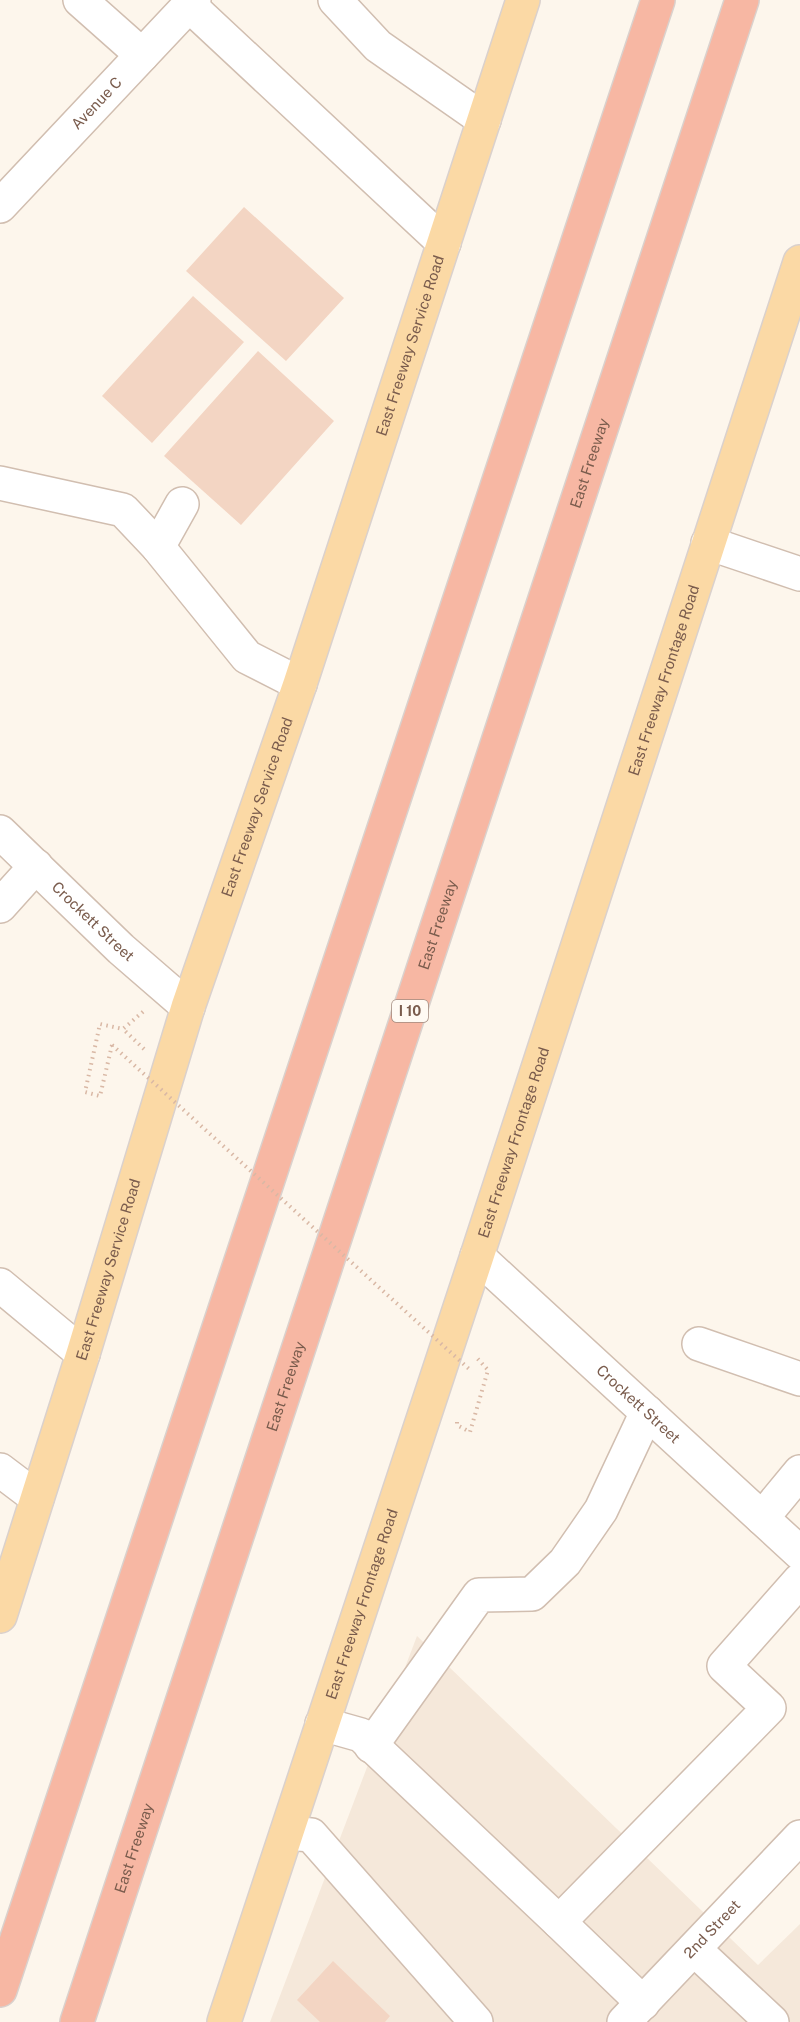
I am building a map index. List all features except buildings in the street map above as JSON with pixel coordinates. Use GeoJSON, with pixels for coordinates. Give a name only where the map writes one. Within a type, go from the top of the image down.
{"type":"FeatureCollection","features":[{"type":"Feature","properties":{"kind":"highway"},"geometry":{"type":"LineString","coordinates":[[0,1990],[658,0]]}},
{"type":"Feature","properties":{"kind":"highway","name":"East Freeway"},"geometry":{"type":"LineString","coordinates":[[77,2022],[742,0]]}},
{"type":"Feature","properties":{"kind":"main road","name":"East Freeway Service Road"},"geometry":{"type":"LineString","coordinates":[[0,1616],[83,1354],[188,1007],[300,684],[523,0]]}},
{"type":"Feature","properties":{"kind":"main road","name":"East Freeway Frontage Road"},"geometry":{"type":"LineString","coordinates":[[224,2022],[477,1256],[800,262]]}},
{"type":"Feature","properties":{"kind":"street"},"geometry":{"type":"LineString","coordinates":[[80,0],[142,55]]}},
{"type":"Feature","properties":{"kind":"street"},"geometry":{"type":"LineString","coordinates":[[335,0],[378,46],[484,120]]}},
{"type":"Feature","properties":{"kind":"street"},"geometry":{"type":"LineString","coordinates":[[192,2],[444,243]]}},
{"type":"Feature","properties":{"kind":"street","name":"Avenue C"},"geometry":{"type":"LineString","coordinates":[[0,206],[192,2]]}},
{"type":"Feature","properties":{"kind":"street"},"geometry":{"type":"LineString","coordinates":[[0,483],[123,510],[158,547],[248,657],[300,684]]}},
{"type":"Feature","properties":{"kind":"street"},"geometry":{"type":"LineString","coordinates":[[158,547],[182,504]]}},
{"type":"Feature","properties":{"kind":"street"},"geometry":{"type":"LineString","coordinates":[[708,543],[800,574]]}},
{"type":"Feature","properties":{"kind":"street","name":"Crockett Street"},"geometry":{"type":"LineString","coordinates":[[0,832],[122,949],[188,1007]]}},
{"type":"Feature","properties":{"kind":"street"},"geometry":{"type":"LineString","coordinates":[[0,906],[36,866]]}},
{"type":"Feature","properties":{"kind":"street","name":"Crockett Street"},"geometry":{"type":"LineString","coordinates":[[477,1256],[800,1553]]}},
{"type":"Feature","properties":{"kind":"street"},"geometry":{"type":"LineString","coordinates":[[0,1285],[83,1354]]}},
{"type":"Feature","properties":{"kind":"street"},"geometry":{"type":"LineString","coordinates":[[699,1344],[800,1379]]}},
{"type":"Feature","properties":{"kind":"street"},"geometry":{"type":"LineString","coordinates":[[371,1746],[479,1595],[532,1594],[565,1562],[601,1510],[647,1412]]}},
{"type":"Feature","properties":{"kind":"street"},"geometry":{"type":"LineString","coordinates":[[0,1470],[37,1498]]}},
{"type":"Feature","properties":{"kind":"street"},"geometry":{"type":"LineString","coordinates":[[762,1518],[800,1472]]}},
{"type":"Feature","properties":{"kind":"street"},"geometry":{"type":"LineString","coordinates":[[559,1922],[769,1708],[724,1666],[800,1580]]}},
{"type":"Feature","properties":{"kind":"street"},"geometry":{"type":"LineString","coordinates":[[322,1724],[361,1735],[559,1922],[634,2012]]}},
{"type":"Feature","properties":{"kind":"street"},"geometry":{"type":"LineString","coordinates":[[286,1833],[311,1835],[476,2022]]}},
{"type":"Feature","properties":{"kind":"street","name":"2nd Street"},"geometry":{"type":"LineString","coordinates":[[634,2012],[800,1837]]}},
{"type":"Feature","properties":{"kind":"street"},"geometry":{"type":"LineString","coordinates":[[694,1949],[772,2022]]}},
{"type":"Feature","properties":{"kind":"path"},"geometry":{"type":"LineString","coordinates":[[123,1029],[100,1024],[85,1092],[100,1096],[112,1045],[469,1369]]}},
{"type":"Feature","properties":{"kind":"path"},"geometry":{"type":"LineString","coordinates":[[459,1414],[457,1425],[470,1432],[488,1370]]}},
{"type":"Feature","properties":{"kind":"shaded area"},"geometry":{"type":"Polygon","coordinates":[[[417,1636],[758,1965],[800,1924],[800,2022],[270,2022],[417,1636]]]}}]}
